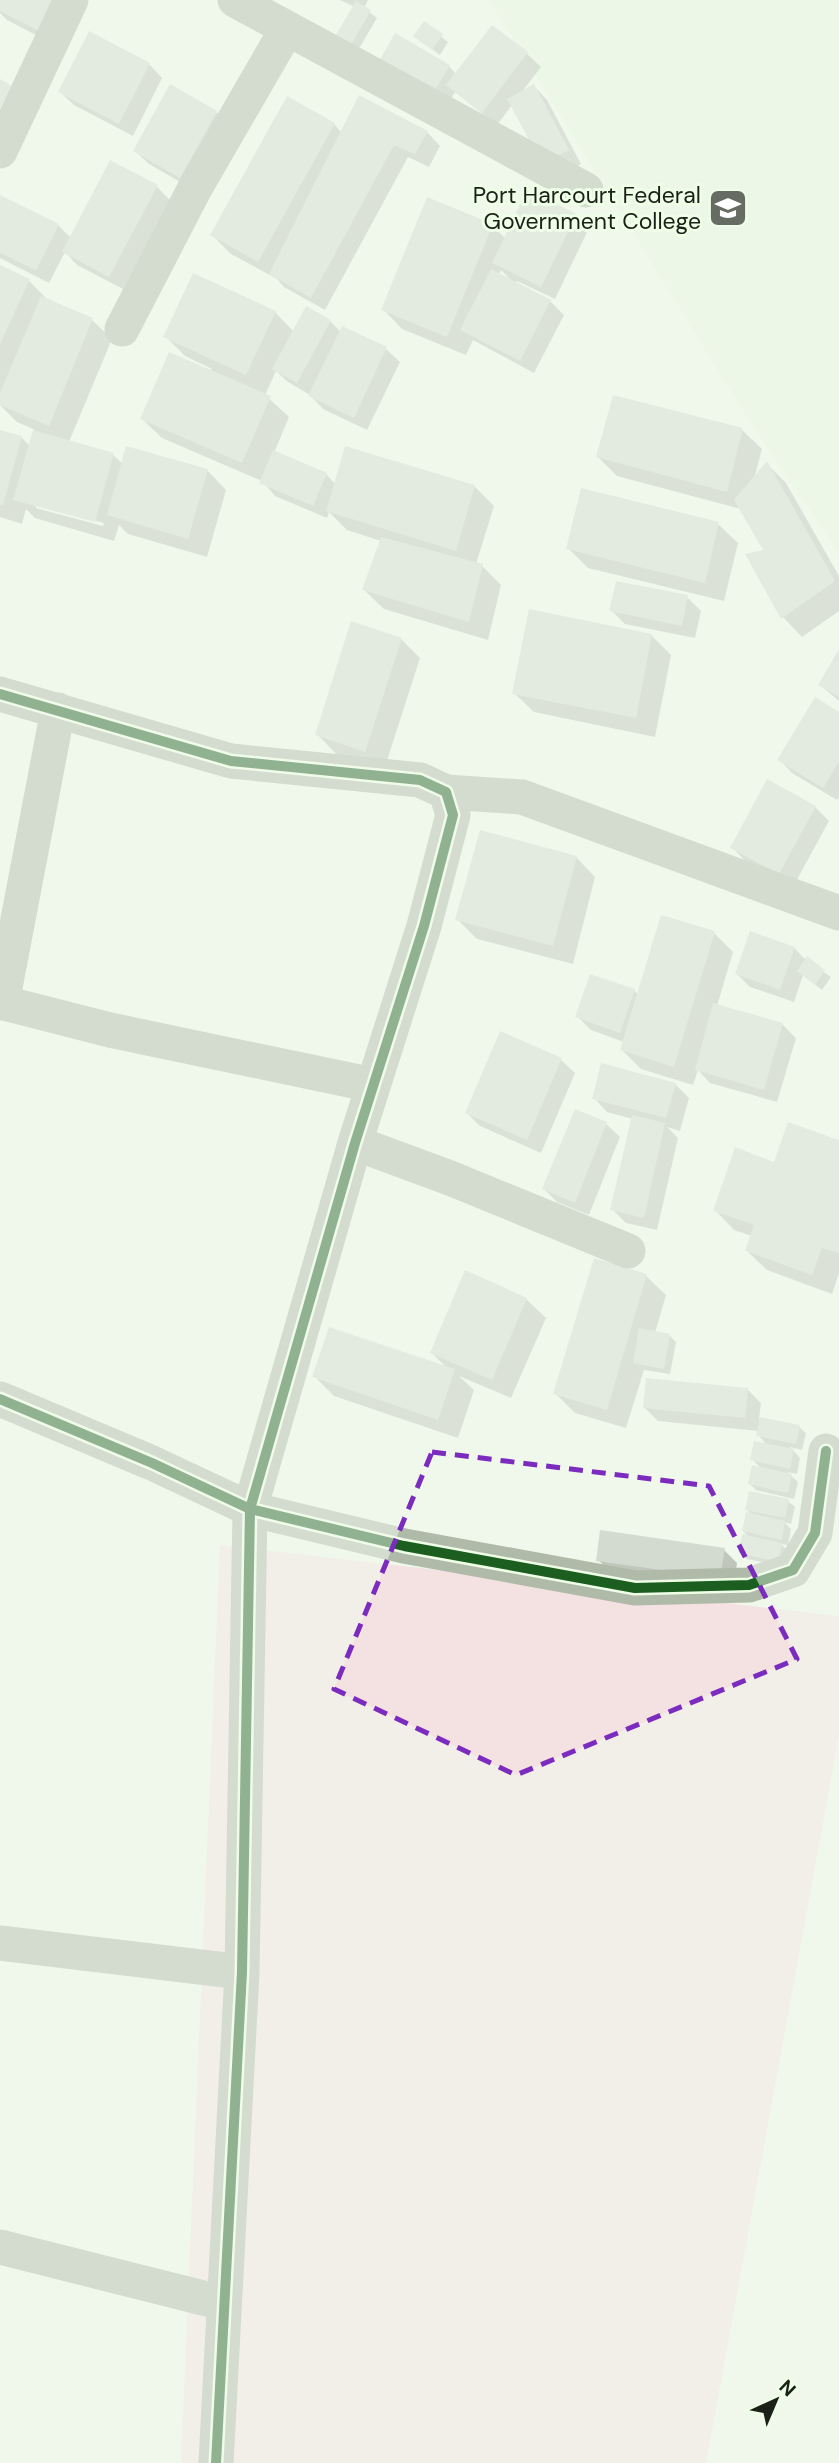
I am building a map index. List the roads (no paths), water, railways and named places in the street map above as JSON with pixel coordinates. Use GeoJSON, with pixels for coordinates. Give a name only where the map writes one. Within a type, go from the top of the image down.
{"type":"FeatureCollection","features":[{"type":"Feature","properties":{"kind":"street"},"geometry":{"type":"LineString","coordinates":[[0,151],[71,0]]}},
{"type":"Feature","properties":{"kind":"street"},"geometry":{"type":"LineString","coordinates":[[235,0],[586,190]]}},
{"type":"Feature","properties":{"kind":"street"},"geometry":{"type":"LineString","coordinates":[[122,329],[195,188],[288,29]]}},
{"type":"Feature","properties":{"kind":"street"},"geometry":{"type":"LineString","coordinates":[[0,694],[231,761],[421,780],[446,792],[522,797],[839,913]]}},
{"type":"Feature","properties":{"kind":"street"},"geometry":{"type":"LineString","coordinates":[[58,710],[1,1002],[110,1030],[373,1085]]}},
{"type":"Feature","properties":{"kind":"street"},"geometry":{"type":"LineString","coordinates":[[216,2463],[242,1972],[250,1509],[355,1143],[424,926],[453,815],[446,792]]}},
{"type":"Feature","properties":{"kind":"street"},"geometry":{"type":"LineString","coordinates":[[355,1143],[450,1178],[628,1251]]}},
{"type":"Feature","properties":{"kind":"street"},"geometry":{"type":"LineString","coordinates":[[0,1399],[152,1463],[250,1509],[404,1546],[635,1588],[750,1585],[793,1570],[815,1533],[826,1451]]}},
{"type":"Feature","properties":{"kind":"street"},"geometry":{"type":"LineString","coordinates":[[0,1943],[242,1972]]}},
{"type":"Feature","properties":{"kind":"street"},"geometry":{"type":"LineString","coordinates":[[0,2247],[223,2303]]}},
{"type":"Feature","properties":{"kind":"place","name":"Port Harcourt Federal Government College"},"geometry":{"type":"Point","coordinates":[728,208]}}]}
